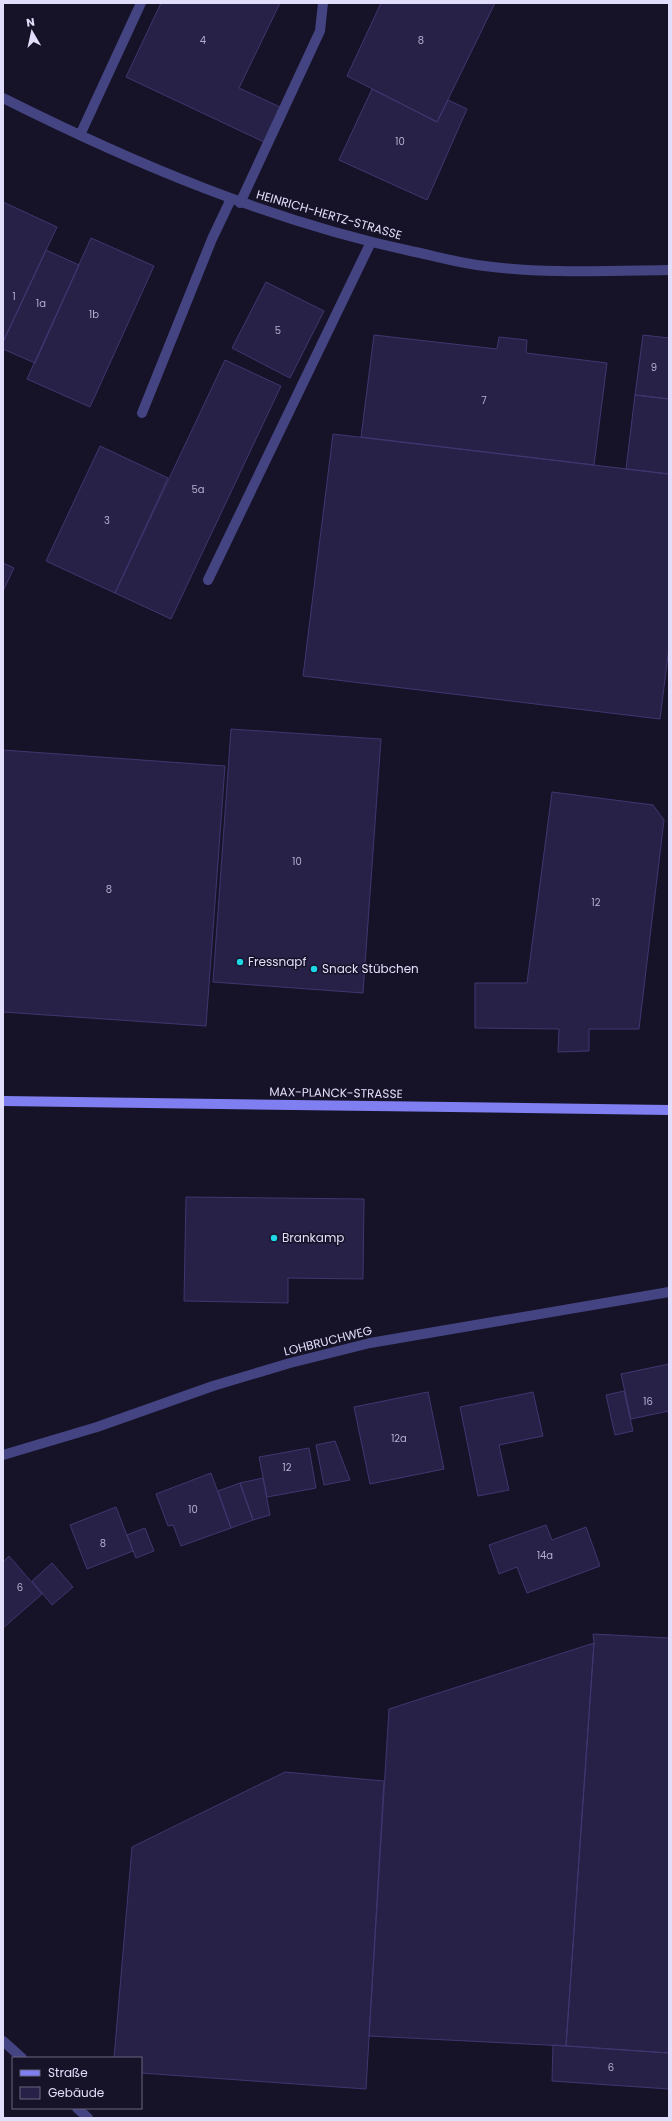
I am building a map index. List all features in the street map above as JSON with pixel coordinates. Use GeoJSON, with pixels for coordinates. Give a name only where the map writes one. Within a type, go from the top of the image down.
{"type":"FeatureCollection","features":[{"type":"Feature","properties":{"kind":"street"},"geometry":{"type":"LineString","coordinates":[[80,135],[141,3]]}},
{"type":"Feature","properties":{"kind":"street"},"geometry":{"type":"LineString","coordinates":[[142,413],[212,239],[235,201],[320,31],[323,3]]}},
{"type":"Feature","properties":{"kind":"street","name":"HEINRICH-HERTZ-STRASSE"},"geometry":{"type":"LineString","coordinates":[[3,98],[116,153],[235,201],[371,242],[477,265],[568,272],[669,270]]}},
{"type":"Feature","properties":{"kind":"street"},"geometry":{"type":"LineString","coordinates":[[208,580],[371,242]]}},
{"type":"Feature","properties":{"kind":"street","name":"MAX-PLANCK-STRASSE"},"geometry":{"type":"LineString","coordinates":[[3,1101],[669,1110]]}},
{"type":"Feature","properties":{"kind":"street","name":"LOHBRUCHWEG"},"geometry":{"type":"LineString","coordinates":[[3,1455],[97,1427],[213,1386],[290,1363],[370,1343],[669,1292]]}},
{"type":"Feature","properties":{"kind":"street"},"geometry":{"type":"LineString","coordinates":[[3,2041],[21,2057]]}},
{"type":"Feature","properties":{"kind":"street"},"geometry":{"type":"LineString","coordinates":[[78,2109],[88,2118]]}},
{"type":"Feature","properties":{"kind":"building"},"geometry":{"type":"Polygon","coordinates":[[[161,3],[280,3],[239,88],[280,107],[264,142],[126,77],[161,3]]]}},
{"type":"Feature","properties":{"kind":"building"},"geometry":{"type":"Polygon","coordinates":[[[381,3],[495,3],[437,122],[347,76],[381,3]]]}},
{"type":"Feature","properties":{"kind":"building"},"geometry":{"type":"Polygon","coordinates":[[[372,89],[437,122],[448,100],[467,109],[427,200],[339,160],[372,89]]]}},
{"type":"Feature","properties":{"kind":"building"},"geometry":{"type":"Polygon","coordinates":[[[3,202],[57,227],[3,342],[3,202]]]}},
{"type":"Feature","properties":{"kind":"building"},"geometry":{"type":"Polygon","coordinates":[[[91,238],[154,266],[90,407],[27,379],[91,238]]]}},
{"type":"Feature","properties":{"kind":"building"},"geometry":{"type":"Polygon","coordinates":[[[46,250],[79,265],[35,363],[3,349],[3,342],[46,250]]]}},
{"type":"Feature","properties":{"kind":"building"},"geometry":{"type":"Polygon","coordinates":[[[266,282],[324,311],[290,378],[232,348],[266,282]]]}},
{"type":"Feature","properties":{"kind":"building"},"geometry":{"type":"Polygon","coordinates":[[[374,335],[497,349],[499,337],[527,340],[526,353],[607,363],[594,465],[361,437],[374,335]]]}},
{"type":"Feature","properties":{"kind":"building"},"geometry":{"type":"Polygon","coordinates":[[[643,335],[669,338],[669,399],[635,395],[643,335]]]}},
{"type":"Feature","properties":{"kind":"building"},"geometry":{"type":"Polygon","coordinates":[[[225,360],[281,386],[171,619],[115,593],[225,360]]]}},
{"type":"Feature","properties":{"kind":"building"},"geometry":{"type":"Polygon","coordinates":[[[635,395],[669,399],[669,474],[626,469],[635,395]]]}},
{"type":"Feature","properties":{"kind":"building"},"geometry":{"type":"Polygon","coordinates":[[[333,434],[669,474],[669,647],[660,719],[303,676],[333,434]]]}},
{"type":"Feature","properties":{"kind":"building"},"geometry":{"type":"Polygon","coordinates":[[[100,446],[168,478],[115,593],[46,561],[100,446]]]}},
{"type":"Feature","properties":{"kind":"building"},"geometry":{"type":"Polygon","coordinates":[[[3,563],[14,568],[3,591],[3,563]]]}},
{"type":"Feature","properties":{"kind":"building"},"geometry":{"type":"Polygon","coordinates":[[[231,729],[381,739],[363,993],[213,982],[231,729]]]}},
{"type":"Feature","properties":{"kind":"building"},"geometry":{"type":"Polygon","coordinates":[[[3,750],[225,766],[206,1026],[3,1012],[3,750]]]}},
{"type":"Feature","properties":{"kind":"building"},"geometry":{"type":"Polygon","coordinates":[[[552,792],[653,805],[664,820],[639,1029],[589,1029],[589,1051],[558,1052],[559,1029],[475,1028],[475,983],[527,983],[552,792]]]}},
{"type":"Feature","properties":{"kind":"building","name":"Brankamp"},"geometry":{"type":"Polygon","coordinates":[[[186,1197],[364,1199],[363,1279],[288,1278],[288,1303],[184,1301],[186,1197]]]}},
{"type":"Feature","properties":{"kind":"building"},"geometry":{"type":"Polygon","coordinates":[[[669,1364],[669,1411],[631,1419],[621,1374],[669,1364]]]}},
{"type":"Feature","properties":{"kind":"building"},"geometry":{"type":"Polygon","coordinates":[[[624,1391],[633,1431],[615,1435],[606,1395],[624,1391]]]}},
{"type":"Feature","properties":{"kind":"building"},"geometry":{"type":"Polygon","coordinates":[[[428,1392],[444,1469],[370,1484],[354,1407],[428,1392]]]}},
{"type":"Feature","properties":{"kind":"building"},"geometry":{"type":"Polygon","coordinates":[[[533,1392],[543,1436],[499,1445],[509,1490],[478,1496],[460,1407],[533,1392]]]}},
{"type":"Feature","properties":{"kind":"building"},"geometry":{"type":"Polygon","coordinates":[[[335,1441],[350,1480],[324,1485],[316,1445],[335,1441]]]}},
{"type":"Feature","properties":{"kind":"building"},"geometry":{"type":"Polygon","coordinates":[[[309,1448],[316,1488],[267,1497],[259,1457],[309,1448]]]}},
{"type":"Feature","properties":{"kind":"building"},"geometry":{"type":"Polygon","coordinates":[[[211,1473],[231,1528],[181,1546],[173,1525],[168,1526],[156,1494],[211,1473]]]}},
{"type":"Feature","properties":{"kind":"building"},"geometry":{"type":"Polygon","coordinates":[[[263,1478],[270,1515],[253,1520],[240,1483],[263,1478]]]}},
{"type":"Feature","properties":{"kind":"building"},"geometry":{"type":"Polygon","coordinates":[[[240,1483],[253,1520],[231,1528],[218,1491],[240,1483]]]}},
{"type":"Feature","properties":{"kind":"building"},"geometry":{"type":"Polygon","coordinates":[[[116,1507],[133,1551],[87,1569],[70,1525],[116,1507]]]}},
{"type":"Feature","properties":{"kind":"building"},"geometry":{"type":"Polygon","coordinates":[[[546,1525],[552,1540],[586,1527],[600,1566],[527,1593],[517,1567],[499,1574],[489,1545],[546,1525]]]}},
{"type":"Feature","properties":{"kind":"building"},"geometry":{"type":"Polygon","coordinates":[[[145,1528],[154,1551],[136,1558],[127,1535],[145,1528]]]}},
{"type":"Feature","properties":{"kind":"building"},"geometry":{"type":"Polygon","coordinates":[[[9,1556],[42,1594],[3,1628],[3,1562],[9,1556]]]}},
{"type":"Feature","properties":{"kind":"building"},"geometry":{"type":"Polygon","coordinates":[[[52,1563],[73,1587],[52,1605],[32,1581],[52,1563]]]}},
{"type":"Feature","properties":{"kind":"building"},"geometry":{"type":"Polygon","coordinates":[[[593,1634],[669,1638],[669,2053],[566,2046],[594,1643],[593,1634]]]}},
{"type":"Feature","properties":{"kind":"building"},"geometry":{"type":"Polygon","coordinates":[[[594,1643],[566,2046],[369,2036],[389,1709],[594,1643]]]}},
{"type":"Feature","properties":{"kind":"building"},"geometry":{"type":"Polygon","coordinates":[[[285,1772],[384,1781],[366,2089],[142,2073],[142,2057],[114,2057],[132,1847],[285,1772]]]}},
{"type":"Feature","properties":{"kind":"building"},"geometry":{"type":"Polygon","coordinates":[[[553,2045],[669,2053],[669,2089],[552,2081],[553,2045]]]}},
{"type":"Feature","properties":{"kind":"place","name":"Fressnapf"},"geometry":{"type":"Point","coordinates":[240,962]}},
{"type":"Feature","properties":{"kind":"place","name":"Snack Stübchen"},"geometry":{"type":"Point","coordinates":[314,969]}},
{"type":"Feature","properties":{"kind":"place","name":"Brankamp"},"geometry":{"type":"Point","coordinates":[274,1238]}}]}
